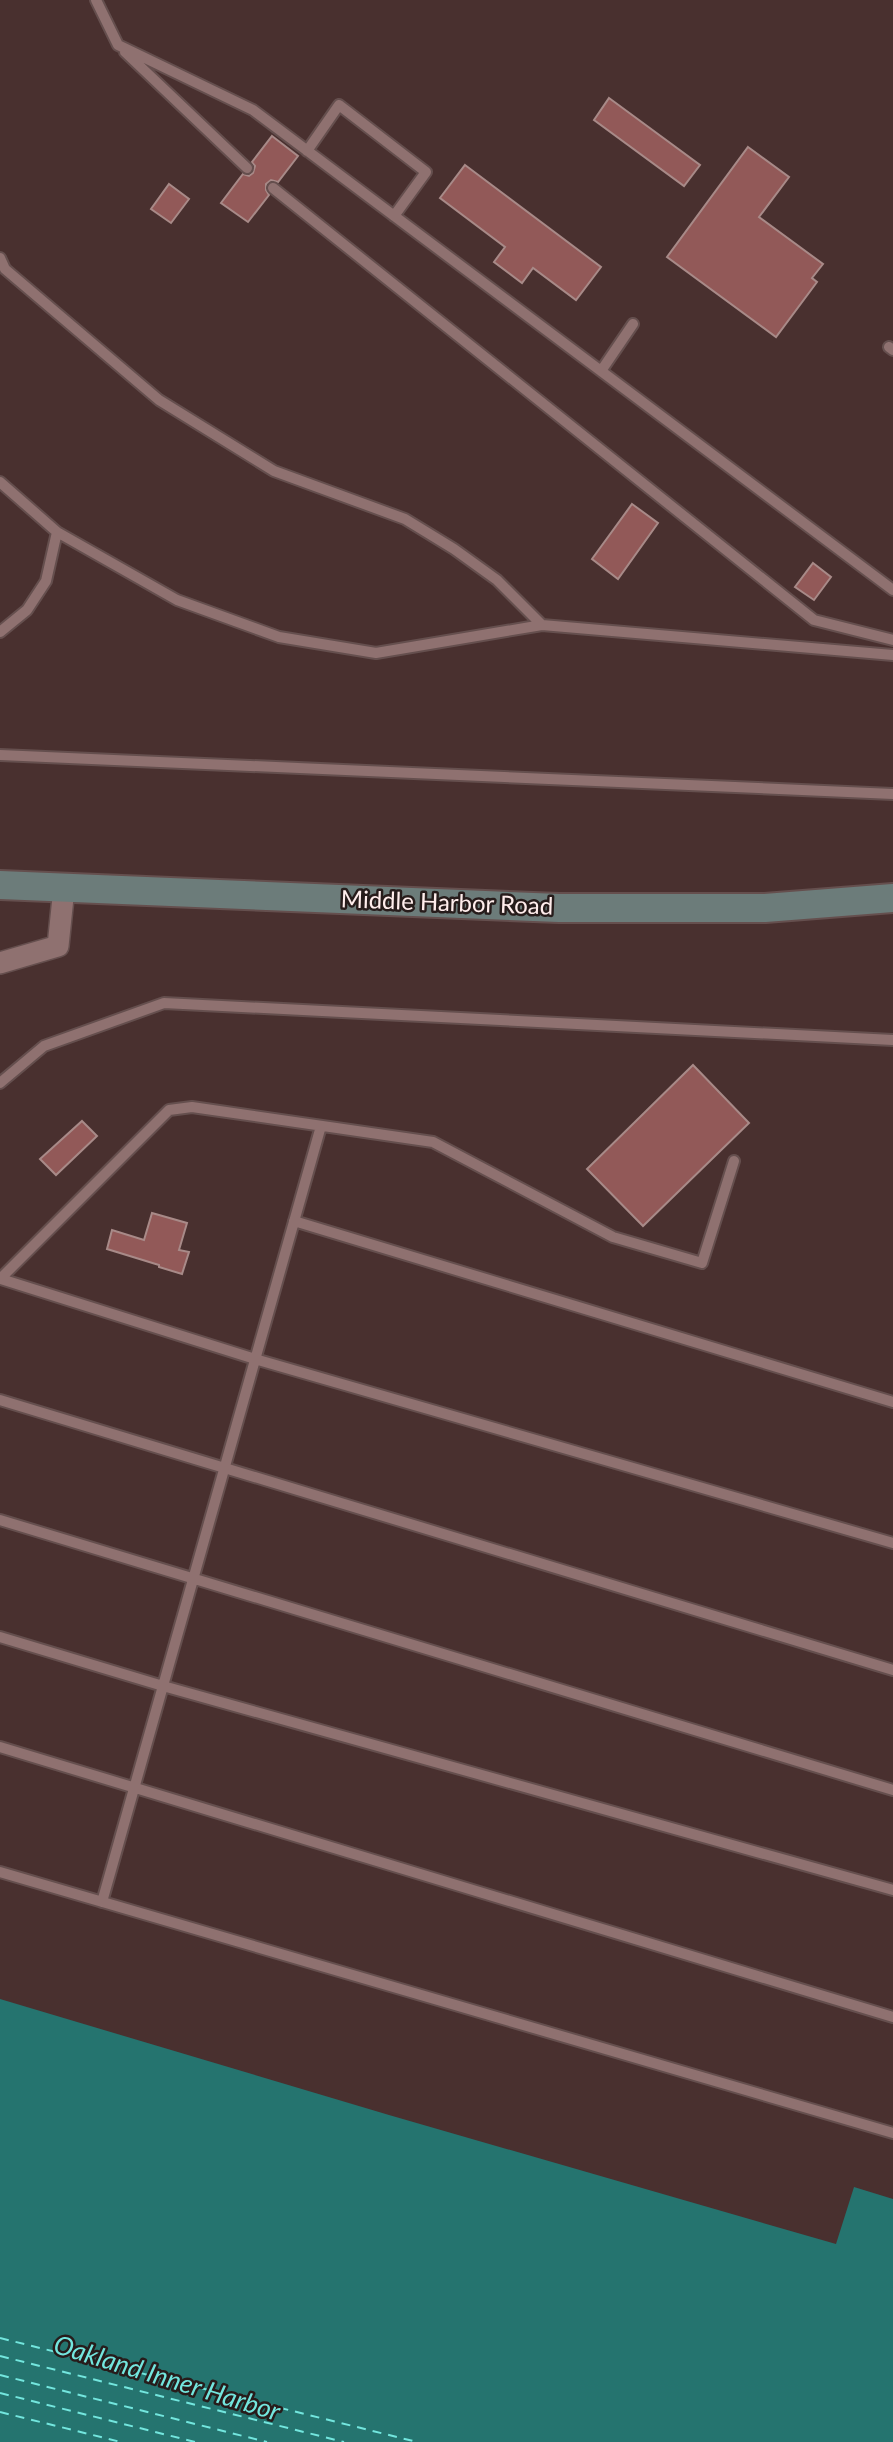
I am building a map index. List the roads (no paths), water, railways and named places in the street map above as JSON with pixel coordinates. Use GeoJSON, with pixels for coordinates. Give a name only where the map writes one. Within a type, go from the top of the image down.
{"type":"FeatureCollection","features":[{"type":"Feature","properties":{"kind":"main road","name":"Middle Harbor Road"},"geometry":{"type":"LineString","coordinates":[[0,885],[559,908],[765,908],[893,898]]}},
{"type":"Feature","properties":{"kind":"street"},"geometry":{"type":"LineString","coordinates":[[0,963],[58,946],[64,888]]}},
{"type":"Feature","properties":{"kind":"lane"},"geometry":{"type":"LineString","coordinates":[[96,0],[118,45],[247,169]]}},
{"type":"Feature","properties":{"kind":"lane"},"geometry":{"type":"LineString","coordinates":[[118,45],[253,110],[893,590]]}},
{"type":"Feature","properties":{"kind":"lane"},"geometry":{"type":"LineString","coordinates":[[307,150],[339,104],[426,172],[394,216]]}},
{"type":"Feature","properties":{"kind":"lane"},"geometry":{"type":"LineString","coordinates":[[273,188],[814,620],[893,640]]}},
{"type":"Feature","properties":{"kind":"lane"},"geometry":{"type":"LineString","coordinates":[[0,258],[5,269],[159,400],[274,471],[405,519],[497,580],[542,625]]}},
{"type":"Feature","properties":{"kind":"lane"},"geometry":{"type":"LineString","coordinates":[[601,371],[633,324]]}},
{"type":"Feature","properties":{"kind":"lane"},"geometry":{"type":"LineString","coordinates":[[0,482],[57,532],[177,600],[279,637],[376,653],[542,625],[893,655]]}},
{"type":"Feature","properties":{"kind":"lane"},"geometry":{"type":"LineString","coordinates":[[0,632],[27,610],[46,581],[57,532]]}},
{"type":"Feature","properties":{"kind":"lane"},"geometry":{"type":"LineString","coordinates":[[0,755],[893,794]]}},
{"type":"Feature","properties":{"kind":"lane"},"geometry":{"type":"LineString","coordinates":[[0,1083],[44,1046],[163,1003],[893,1040]]}},
{"type":"Feature","properties":{"kind":"lane"},"geometry":{"type":"LineString","coordinates":[[734,1161],[702,1263],[613,1237],[433,1142],[192,1107],[169,1110],[0,1279],[255,1359],[893,1542]]}},
{"type":"Feature","properties":{"kind":"lane"},"geometry":{"type":"LineString","coordinates":[[102,1902],[321,1126]]}},
{"type":"Feature","properties":{"kind":"lane"},"geometry":{"type":"LineString","coordinates":[[294,1221],[893,1402]]}},
{"type":"Feature","properties":{"kind":"lane"},"geometry":{"type":"LineString","coordinates":[[0,1400],[893,1670]]}},
{"type":"Feature","properties":{"kind":"lane"},"geometry":{"type":"LineString","coordinates":[[0,1520],[893,1790]]}},
{"type":"Feature","properties":{"kind":"lane"},"geometry":{"type":"LineString","coordinates":[[0,1637],[163,1686],[893,1890]]}},
{"type":"Feature","properties":{"kind":"lane"},"geometry":{"type":"LineString","coordinates":[[0,1747],[893,2017]]}},
{"type":"Feature","properties":{"kind":"lane"},"geometry":{"type":"LineString","coordinates":[[0,1872],[893,2133]]}},
{"type":"Feature","properties":{"kind":"water","name":"Oakland Inner Harbor"},"geometry":{"type":"Polygon","coordinates":[[[0,1999],[836,2244],[854,2187],[893,2199],[893,2442],[0,2442],[0,1999]]]}}]}
